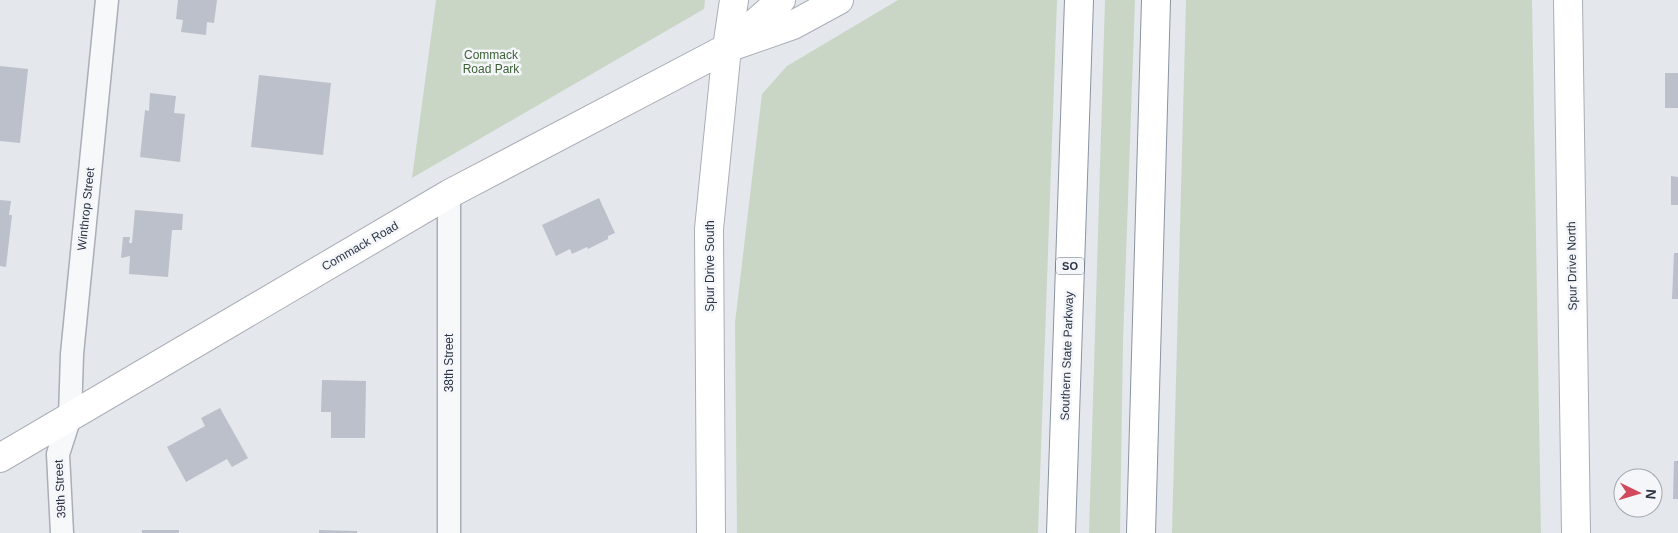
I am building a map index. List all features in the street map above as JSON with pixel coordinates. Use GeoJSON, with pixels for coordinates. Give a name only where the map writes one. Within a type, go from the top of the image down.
{"type":"FeatureCollection","features":[{"type":"Feature","properties":{"kind":"main road","name":"Spur Drive South"},"geometry":{"type":"LineString","coordinates":[[711,533],[709,228],[727,48],[734,0]]}},
{"type":"Feature","properties":{"kind":"main road","name":"Commack Road"},"geometry":{"type":"LineString","coordinates":[[727,48],[781,0]]}},
{"type":"Feature","properties":{"kind":"main road","name":"Commack Road"},"geometry":{"type":"LineString","coordinates":[[0,458],[449,194],[727,48],[792,26],[839,0]]}},
{"type":"Feature","properties":{"kind":"main road","name":"Southern State Parkway"},"geometry":{"type":"LineString","coordinates":[[1061,533],[1079,0]]}},
{"type":"Feature","properties":{"kind":"main road"},"geometry":{"type":"LineString","coordinates":[[1141,533],[1156,0]]}},
{"type":"Feature","properties":{"kind":"main road","name":"Spur Drive North"},"geometry":{"type":"LineString","coordinates":[[1568,0],[1576,533]]}},
{"type":"Feature","properties":{"kind":"street","name":"Winthrop Street"},"geometry":{"type":"LineString","coordinates":[[70,417],[72,354],[107,0]]}},
{"type":"Feature","properties":{"kind":"street","name":"38th Street"},"geometry":{"type":"LineString","coordinates":[[449,194],[449,533]]}},
{"type":"Feature","properties":{"kind":"street","name":"39th Street"},"geometry":{"type":"LineString","coordinates":[[62,533],[58,454],[70,417]]}},
{"type":"Feature","properties":{"kind":"green space","name":"Commack Road Park"},"geometry":{"type":"Polygon","coordinates":[[[436,0],[705,0],[704,9],[412,178],[436,0]]]}},
{"type":"Feature","properties":{"kind":"green space"},"geometry":{"type":"Polygon","coordinates":[[[898,0],[1057,0],[1038,533],[737,533],[735,323],[762,94],[787,66],[898,0]]]}},
{"type":"Feature","properties":{"kind":"green space"},"geometry":{"type":"Polygon","coordinates":[[[1105,0],[1135,0],[1123,341],[1120,533],[1089,533],[1105,0]]]}},
{"type":"Feature","properties":{"kind":"green space"},"geometry":{"type":"Polygon","coordinates":[[[1186,0],[1532,0],[1541,533],[1172,533],[1186,0]]]}},
{"type":"Feature","properties":{"kind":"building"},"geometry":{"type":"Polygon","coordinates":[[[178,0],[217,0],[214,23],[207,22],[206,35],[181,32],[183,20],[176,19],[178,0]]]}},
{"type":"Feature","properties":{"kind":"building"},"geometry":{"type":"Polygon","coordinates":[[[0,66],[28,69],[20,143],[0,141],[0,66]]]}},
{"type":"Feature","properties":{"kind":"building"},"geometry":{"type":"Polygon","coordinates":[[[1665,73],[1678,73],[1678,108],[1665,108],[1665,73]]]}},
{"type":"Feature","properties":{"kind":"building"},"geometry":{"type":"Polygon","coordinates":[[[259,75],[331,83],[323,155],[251,147],[259,75]]]}},
{"type":"Feature","properties":{"kind":"building"},"geometry":{"type":"Polygon","coordinates":[[[150,93],[176,96],[174,113],[185,114],[180,162],[140,157],[145,110],[149,111],[150,93]]]}},
{"type":"Feature","properties":{"kind":"building"},"geometry":{"type":"Polygon","coordinates":[[[1671,176],[1678,177],[1678,205],[1671,205],[1671,176]]]}},
{"type":"Feature","properties":{"kind":"building"},"geometry":{"type":"Polygon","coordinates":[[[599,198],[615,233],[608,236],[608,239],[588,249],[587,247],[572,254],[570,249],[556,256],[542,225],[599,198]]]}},
{"type":"Feature","properties":{"kind":"building"},"geometry":{"type":"Polygon","coordinates":[[[0,200],[11,201],[9,215],[12,215],[6,267],[0,266],[0,200]]]}},
{"type":"Feature","properties":{"kind":"building"},"geometry":{"type":"Polygon","coordinates":[[[135,210],[183,214],[182,230],[172,230],[168,277],[129,274],[130,256],[121,258],[123,237],[130,237],[129,243],[132,243],[135,210]]]}},
{"type":"Feature","properties":{"kind":"building"},"geometry":{"type":"Polygon","coordinates":[[[1674,253],[1678,253],[1678,299],[1672,299],[1674,253]]]}},
{"type":"Feature","properties":{"kind":"building"},"geometry":{"type":"Polygon","coordinates":[[[322,380],[366,381],[365,438],[331,438],[331,412],[321,412],[322,380]]]}},
{"type":"Feature","properties":{"kind":"building"},"geometry":{"type":"Polygon","coordinates":[[[220,408],[248,458],[232,467],[227,459],[186,482],[167,447],[205,426],[201,418],[220,408]]]}},
{"type":"Feature","properties":{"kind":"building"},"geometry":{"type":"Polygon","coordinates":[[[1674,461],[1678,461],[1678,499],[1673,499],[1674,461]]]}},
{"type":"Feature","properties":{"kind":"building"},"geometry":{"type":"Polygon","coordinates":[[[142,530],[179,530],[179,533],[142,533],[142,530]]]}},
{"type":"Feature","properties":{"kind":"building"},"geometry":{"type":"Polygon","coordinates":[[[319,530],[357,531],[357,533],[319,533],[319,530]]]}}]}
